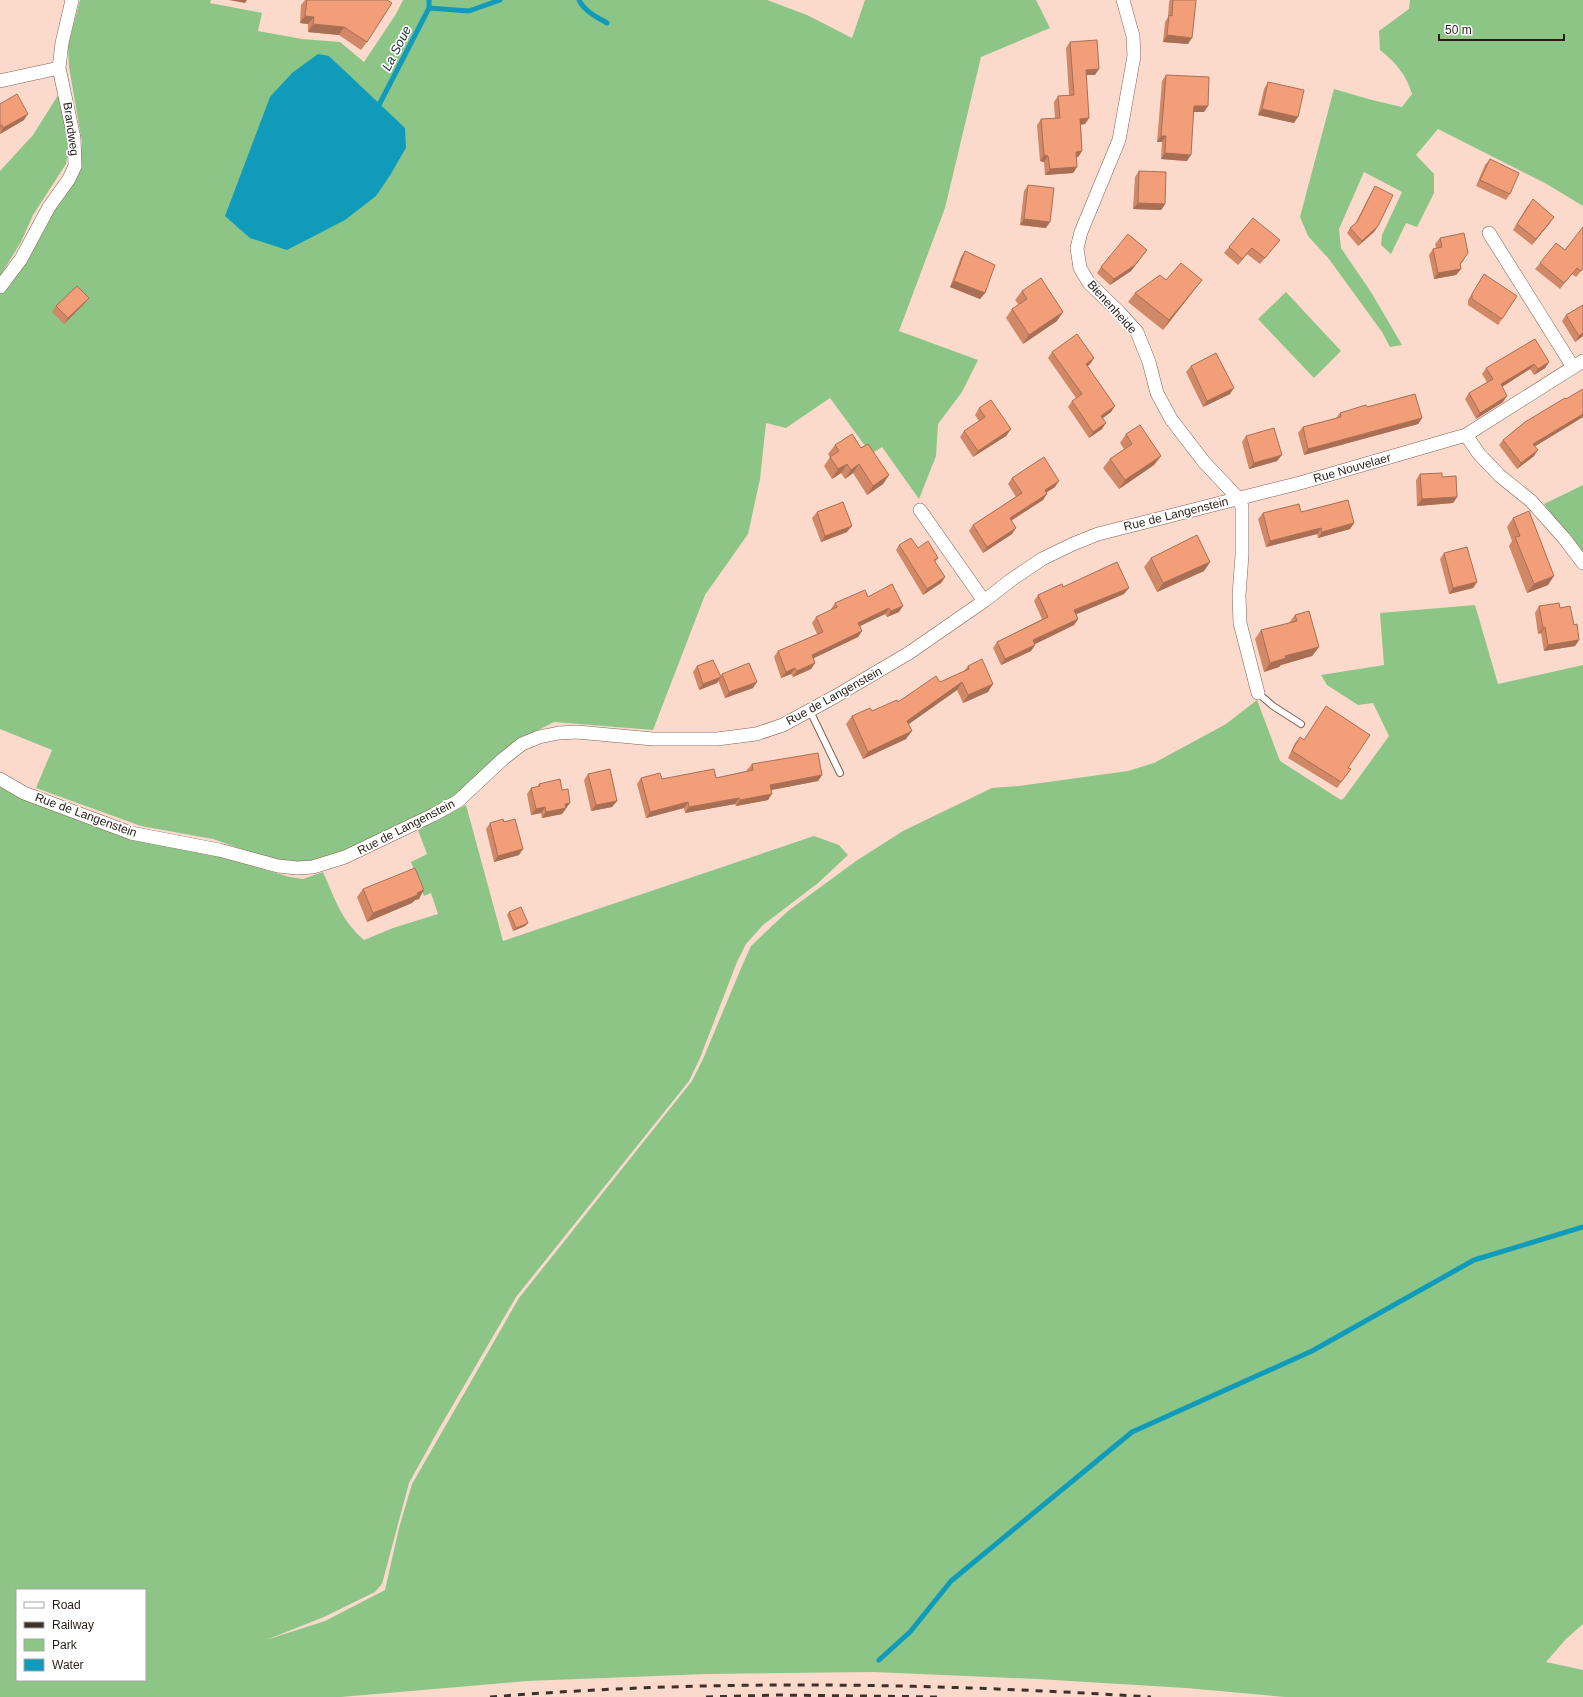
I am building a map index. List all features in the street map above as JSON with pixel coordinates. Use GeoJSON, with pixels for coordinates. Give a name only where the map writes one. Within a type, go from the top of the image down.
{"type":"FeatureCollection","features":[{"type":"Feature","properties":{"kind":"street","name":"Brandweg"},"geometry":{"type":"LineString","coordinates":[[0,287],[21,259],[49,207],[69,179],[75,166],[74,138],[59,68],[62,43],[72,0]]}},
{"type":"Feature","properties":{"kind":"street","name":"Bienenheide"},"geometry":{"type":"LineString","coordinates":[[1123,0],[1133,36],[1134,56],[1119,140],[1081,232],[1077,248],[1080,268],[1089,283],[1137,332],[1149,362],[1157,393],[1171,419],[1204,462],[1238,498]]}},
{"type":"Feature","properties":{"kind":"street"},"geometry":{"type":"LineString","coordinates":[[0,81],[59,68]]}},
{"type":"Feature","properties":{"kind":"street","name":"Rue Nouvelaer"},"geometry":{"type":"LineString","coordinates":[[1238,498],[1300,483],[1466,435],[1578,364],[1489,232]]}},
{"type":"Feature","properties":{"kind":"street"},"geometry":{"type":"LineString","coordinates":[[1466,435],[1479,454],[1500,476],[1535,507],[1564,538],[1583,563]]}},
{"type":"Feature","properties":{"kind":"street","name":"Rue de Langenstein"},"geometry":{"type":"LineString","coordinates":[[0,779],[24,793],[131,832],[213,848],[278,866],[313,868],[345,857],[433,815],[452,804],[476,786],[503,759],[522,744],[539,737],[558,733],[577,732],[676,740],[730,738],[756,734],[783,725],[810,711],[909,653],[1042,559],[1072,544],[1098,534],[1238,498],[1242,507],[1243,522],[1239,595],[1240,623],[1258,693]]}},
{"type":"Feature","properties":{"kind":"street"},"geometry":{"type":"LineString","coordinates":[[920,510],[984,601]]}},
{"type":"Feature","properties":{"kind":"lane"},"geometry":{"type":"LineString","coordinates":[[1258,693],[1273,706],[1301,724]]}},
{"type":"Feature","properties":{"kind":"lane"},"geometry":{"type":"LineString","coordinates":[[810,711],[840,773]]}},
{"type":"Feature","properties":{"kind":"green space"},"geometry":{"type":"Polygon","coordinates":[[[80,0],[211,0],[210,3],[262,13],[258,31],[302,39],[340,42],[364,62],[396,14],[403,0],[767,0],[807,15],[852,38],[865,0],[1036,0],[1050,28],[981,57],[945,208],[899,331],[978,360],[962,392],[938,424],[936,456],[919,499],[882,447],[871,454],[830,398],[786,428],[766,423],[760,479],[748,534],[705,595],[653,730],[554,722],[525,737],[473,782],[448,801],[342,854],[299,865],[272,860],[213,839],[141,826],[36,788],[52,750],[0,729],[0,292],[10,286],[52,214],[79,174],[82,142],[69,67],[68,46],[80,0]],[[329,56],[375,196],[391,174],[406,148],[362,89],[329,56]]]}},
{"type":"Feature","properties":{"kind":"green space"},"geometry":{"type":"Polygon","coordinates":[[[1410,0],[1583,0],[1583,206],[1545,183],[1438,129],[1416,155],[1434,174],[1434,193],[1417,227],[1406,223],[1391,254],[1381,245],[1382,235],[1402,192],[1364,172],[1339,229],[1341,248],[1371,292],[1402,345],[1390,347],[1382,332],[1329,259],[1308,236],[1300,217],[1334,89],[1402,107],[1412,94],[1410,87],[1400,69],[1380,50],[1379,31],[1409,9],[1410,0]]]}},
{"type":"Feature","properties":{"kind":"green space"},"geometry":{"type":"Polygon","coordinates":[[[60,92],[68,152],[66,164],[33,215],[21,242],[0,276],[0,171],[33,135],[60,92]]]}},
{"type":"Feature","properties":{"kind":"green space"},"geometry":{"type":"Polygon","coordinates":[[[1286,292],[1341,351],[1314,378],[1258,319],[1286,292]]]}},
{"type":"Feature","properties":{"kind":"green space"},"geometry":{"type":"Polygon","coordinates":[[[1583,485],[1583,555],[1544,504],[1583,485]]]}},
{"type":"Feature","properties":{"kind":"green space"},"geometry":{"type":"Polygon","coordinates":[[[1475,605],[1498,684],[1583,665],[1583,1624],[1566,1639],[1546,1662],[1583,1670],[1583,1697],[1285,1697],[1186,1688],[1037,1679],[874,1672],[707,1674],[527,1681],[341,1697],[0,1697],[0,785],[141,840],[217,856],[290,877],[303,879],[323,872],[339,909],[350,925],[364,940],[393,928],[438,914],[431,893],[424,896],[411,862],[427,854],[418,830],[466,805],[503,941],[814,836],[839,845],[848,855],[818,883],[763,925],[746,944],[737,962],[700,1058],[689,1081],[516,1297],[409,1483],[382,1584],[375,1592],[324,1617],[266,1640],[325,1621],[385,1590],[399,1528],[412,1484],[519,1298],[692,1081],[703,1059],[751,946],[788,911],[856,861],[903,831],[992,788],[1019,786],[1128,771],[1154,763],[1226,724],[1257,700],[1280,761],[1341,800],[1389,736],[1373,703],[1358,705],[1327,685],[1321,675],[1384,665],[1380,613],[1475,605]]]}},
{"type":"Feature","properties":{"kind":"water"},"geometry":{"type":"Polygon","coordinates":[[[318,54],[329,56],[405,128],[406,148],[376,196],[345,220],[287,250],[250,238],[225,216],[270,97],[292,73],[318,54]]]}},
{"type":"Feature","properties":{"kind":"building"},"geometry":{"type":"Polygon","coordinates":[[[307,0],[387,0],[392,3],[367,42],[344,27],[313,24],[314,17],[305,16],[307,0]]]}},
{"type":"Feature","properties":{"kind":"building"},"geometry":{"type":"Polygon","coordinates":[[[1173,0],[1196,0],[1192,38],[1167,35],[1169,15],[1172,16],[1173,0]]]}},
{"type":"Feature","properties":{"kind":"building"},"geometry":{"type":"Polygon","coordinates":[[[1097,40],[1099,69],[1086,70],[1089,118],[1080,119],[1082,151],[1076,152],[1077,167],[1050,169],[1048,156],[1044,155],[1041,119],[1060,118],[1058,96],[1074,95],[1070,42],[1097,40]]]}},
{"type":"Feature","properties":{"kind":"building"},"geometry":{"type":"Polygon","coordinates":[[[1166,75],[1209,77],[1208,106],[1194,106],[1191,155],[1165,153],[1166,136],[1161,136],[1166,75]]]}},
{"type":"Feature","properties":{"kind":"building"},"geometry":{"type":"Polygon","coordinates":[[[1268,82],[1304,90],[1298,117],[1262,109],[1268,82]]]}},
{"type":"Feature","properties":{"kind":"building"},"geometry":{"type":"Polygon","coordinates":[[[17,94],[28,114],[3,128],[2,125],[0,126],[0,104],[17,94]]]}},
{"type":"Feature","properties":{"kind":"building"},"geometry":{"type":"Polygon","coordinates":[[[1490,159],[1519,173],[1510,194],[1480,180],[1490,159]]]}},
{"type":"Feature","properties":{"kind":"building"},"geometry":{"type":"Polygon","coordinates":[[[1139,171],[1166,172],[1165,204],[1138,203],[1139,171]]]}},
{"type":"Feature","properties":{"kind":"building"},"geometry":{"type":"Polygon","coordinates":[[[1028,185],[1054,188],[1050,222],[1024,219],[1028,185]]]}},
{"type":"Feature","properties":{"kind":"building"},"geometry":{"type":"Polygon","coordinates":[[[1375,186],[1393,195],[1378,226],[1362,241],[1350,228],[1357,222],[1375,186]]]}},
{"type":"Feature","properties":{"kind":"building"},"geometry":{"type":"Polygon","coordinates":[[[1533,199],[1554,217],[1536,239],[1517,224],[1533,199]]]}},
{"type":"Feature","properties":{"kind":"building"},"geometry":{"type":"Polygon","coordinates":[[[1253,218],[1280,240],[1265,258],[1252,248],[1242,259],[1229,247],[1253,218]]]}},
{"type":"Feature","properties":{"kind":"building"},"geometry":{"type":"Polygon","coordinates":[[[1583,227],[1583,268],[1581,271],[1577,268],[1564,283],[1540,263],[1556,243],[1565,250],[1583,227]]]}},
{"type":"Feature","properties":{"kind":"building"},"geometry":{"type":"Polygon","coordinates":[[[1464,233],[1468,253],[1460,264],[1461,269],[1438,273],[1433,249],[1442,247],[1440,238],[1464,233]]]}},
{"type":"Feature","properties":{"kind":"building"},"geometry":{"type":"Polygon","coordinates":[[[1128,234],[1147,250],[1135,265],[1114,279],[1101,267],[1128,234]]]}},
{"type":"Feature","properties":{"kind":"building"},"geometry":{"type":"Polygon","coordinates":[[[965,251],[995,265],[985,293],[954,281],[965,251]]]}},
{"type":"Feature","properties":{"kind":"building"},"geometry":{"type":"Polygon","coordinates":[[[1181,263],[1202,280],[1169,320],[1135,293],[1160,275],[1166,280],[1181,263]]]}},
{"type":"Feature","properties":{"kind":"building"},"geometry":{"type":"Polygon","coordinates":[[[1484,274],[1517,296],[1502,319],[1472,299],[1472,294],[1484,274]]]}},
{"type":"Feature","properties":{"kind":"building"},"geometry":{"type":"Polygon","coordinates":[[[1041,278],[1063,312],[1029,335],[1012,309],[1027,299],[1022,291],[1041,278]]]}},
{"type":"Feature","properties":{"kind":"building"},"geometry":{"type":"Polygon","coordinates":[[[77,286],[89,298],[68,318],[56,306],[77,286]]]}},
{"type":"Feature","properties":{"kind":"building"},"geometry":{"type":"Polygon","coordinates":[[[1583,305],[1583,333],[1579,336],[1566,315],[1583,305]]]}},
{"type":"Feature","properties":{"kind":"building"},"geometry":{"type":"Polygon","coordinates":[[[1077,334],[1094,358],[1086,364],[1115,406],[1101,416],[1106,423],[1093,432],[1072,401],[1082,394],[1052,352],[1077,334]]]}},
{"type":"Feature","properties":{"kind":"building"},"geometry":{"type":"Polygon","coordinates":[[[1535,339],[1549,362],[1538,369],[1534,364],[1501,384],[1507,396],[1480,413],[1469,393],[1493,379],[1486,368],[1535,339]]]}},
{"type":"Feature","properties":{"kind":"building"},"geometry":{"type":"Polygon","coordinates":[[[1216,353],[1234,388],[1207,401],[1191,366],[1216,353]]]}},
{"type":"Feature","properties":{"kind":"building"},"geometry":{"type":"Polygon","coordinates":[[[1583,389],[1583,414],[1533,444],[1538,450],[1521,463],[1503,440],[1525,422],[1583,389]]]}},
{"type":"Feature","properties":{"kind":"building"},"geometry":{"type":"Polygon","coordinates":[[[1415,394],[1422,418],[1308,449],[1303,427],[1341,417],[1340,413],[1366,405],[1367,407],[1415,394]]]}},
{"type":"Feature","properties":{"kind":"building"},"geometry":{"type":"Polygon","coordinates":[[[991,400],[1011,429],[978,451],[964,431],[985,417],[979,408],[991,400]]]}},
{"type":"Feature","properties":{"kind":"building"},"geometry":{"type":"Polygon","coordinates":[[[1140,425],[1161,456],[1125,480],[1110,459],[1132,444],[1126,434],[1140,425]]]}},
{"type":"Feature","properties":{"kind":"building"},"geometry":{"type":"Polygon","coordinates":[[[1274,428],[1282,455],[1254,463],[1246,436],[1274,428]]]}},
{"type":"Feature","properties":{"kind":"building"},"geometry":{"type":"Polygon","coordinates":[[[852,434],[861,448],[868,444],[889,475],[873,486],[859,464],[851,470],[847,464],[838,469],[830,457],[839,451],[835,445],[852,434]]]}},
{"type":"Feature","properties":{"kind":"building"},"geometry":{"type":"Polygon","coordinates":[[[1044,457],[1059,481],[1045,490],[1047,494],[1010,518],[1016,528],[987,547],[973,525],[1022,493],[1012,478],[1044,457]]]}},
{"type":"Feature","properties":{"kind":"building"},"geometry":{"type":"Polygon","coordinates":[[[1442,473],[1442,477],[1456,476],[1457,497],[1422,499],[1420,474],[1442,473]]]}},
{"type":"Feature","properties":{"kind":"building"},"geometry":{"type":"Polygon","coordinates":[[[1348,500],[1354,523],[1322,532],[1321,528],[1270,541],[1263,513],[1299,504],[1301,512],[1348,500]]]}},
{"type":"Feature","properties":{"kind":"building"},"geometry":{"type":"Polygon","coordinates":[[[843,502],[852,526],[825,536],[817,512],[843,502]]]}},
{"type":"Feature","properties":{"kind":"building"},"geometry":{"type":"Polygon","coordinates":[[[1529,511],[1554,576],[1534,584],[1515,537],[1520,536],[1513,518],[1529,511]]]}},
{"type":"Feature","properties":{"kind":"building"},"geometry":{"type":"Polygon","coordinates":[[[1197,535],[1210,562],[1163,583],[1151,558],[1197,535]]]}},
{"type":"Feature","properties":{"kind":"building"},"geometry":{"type":"Polygon","coordinates":[[[911,538],[918,548],[928,541],[938,558],[934,560],[945,577],[927,589],[899,545],[911,538]]]}},
{"type":"Feature","properties":{"kind":"building"},"geometry":{"type":"Polygon","coordinates":[[[1467,547],[1477,582],[1453,588],[1444,553],[1467,547]]]}},
{"type":"Feature","properties":{"kind":"building"},"geometry":{"type":"Polygon","coordinates":[[[1117,562],[1129,588],[1074,610],[1078,619],[1033,640],[1035,645],[1005,659],[997,642],[1048,617],[1038,595],[1062,584],[1063,587],[1117,562]]]}},
{"type":"Feature","properties":{"kind":"building"},"geometry":{"type":"Polygon","coordinates":[[[892,584],[903,606],[891,611],[889,608],[858,623],[862,631],[812,655],[815,663],[797,671],[795,668],[786,672],[778,651],[823,632],[816,617],[837,607],[835,603],[865,590],[868,597],[892,584]]]}},
{"type":"Feature","properties":{"kind":"building"},"geometry":{"type":"Polygon","coordinates":[[[1559,603],[1560,608],[1570,606],[1574,625],[1577,624],[1579,640],[1548,645],[1539,606],[1559,603]]]}},
{"type":"Feature","properties":{"kind":"building"},"geometry":{"type":"Polygon","coordinates":[[[1309,611],[1319,647],[1285,656],[1286,658],[1270,663],[1261,630],[1297,621],[1295,615],[1309,611]]]}},
{"type":"Feature","properties":{"kind":"building"},"geometry":{"type":"Polygon","coordinates":[[[982,659],[993,684],[968,695],[962,682],[907,721],[912,731],[868,752],[852,716],[870,708],[872,711],[897,700],[898,702],[936,676],[940,682],[969,669],[968,666],[982,659]]]}},
{"type":"Feature","properties":{"kind":"building"},"geometry":{"type":"Polygon","coordinates":[[[713,660],[721,677],[703,684],[697,666],[713,660]]]}},
{"type":"Feature","properties":{"kind":"building"},"geometry":{"type":"Polygon","coordinates":[[[749,663],[757,682],[729,692],[722,674],[749,663]]]}},
{"type":"Feature","properties":{"kind":"building"},"geometry":{"type":"Polygon","coordinates":[[[1326,706],[1370,735],[1348,768],[1351,769],[1341,782],[1292,751],[1300,737],[1304,740],[1326,706]]]}},
{"type":"Feature","properties":{"kind":"building"},"geometry":{"type":"Polygon","coordinates":[[[818,753],[822,775],[770,785],[772,794],[740,800],[739,798],[689,807],[688,802],[650,812],[641,778],[660,773],[662,779],[714,769],[716,778],[753,770],[752,764],[818,753]]]}},
{"type":"Feature","properties":{"kind":"building"},"geometry":{"type":"Polygon","coordinates":[[[610,769],[617,801],[596,805],[588,774],[610,769]]]}},
{"type":"Feature","properties":{"kind":"building"},"geometry":{"type":"Polygon","coordinates":[[[560,779],[562,790],[568,789],[570,803],[565,804],[566,808],[546,812],[545,807],[536,809],[531,788],[540,786],[539,784],[560,779]]]}},
{"type":"Feature","properties":{"kind":"building"},"geometry":{"type":"Polygon","coordinates":[[[503,819],[504,822],[515,819],[523,849],[498,856],[490,823],[503,819]]]}},
{"type":"Feature","properties":{"kind":"building"},"geometry":{"type":"Polygon","coordinates":[[[415,868],[424,890],[417,893],[418,895],[373,913],[363,889],[415,868]]]}},
{"type":"Feature","properties":{"kind":"building"},"geometry":{"type":"Polygon","coordinates":[[[521,907],[528,923],[516,928],[509,912],[521,907]]]}},
{"type":"Feature","properties":{"kind":"waterway","name":"La Soue"},"geometry":{"type":"LineString","coordinates":[[379,105],[429,8],[429,0]]}},
{"type":"Feature","properties":{"kind":"waterway"},"geometry":{"type":"LineString","coordinates":[[429,8],[469,11],[500,0]]}},
{"type":"Feature","properties":{"kind":"waterway"},"geometry":{"type":"LineString","coordinates":[[579,0],[587,11],[607,23]]}},
{"type":"Feature","properties":{"kind":"waterway"},"geometry":{"type":"LineString","coordinates":[[879,1660],[910,1632],[951,1581],[1132,1432],[1312,1351],[1474,1260],[1583,1227]]}},
{"type":"Feature","properties":{"kind":"railway"},"geometry":{"type":"LineString","coordinates":[[490,1697],[572,1691],[737,1685],[903,1686],[1068,1692],[1151,1697]]}},
{"type":"Feature","properties":{"kind":"railway"},"geometry":{"type":"LineString","coordinates":[[706,1697],[779,1695],[940,1697]]}}]}
